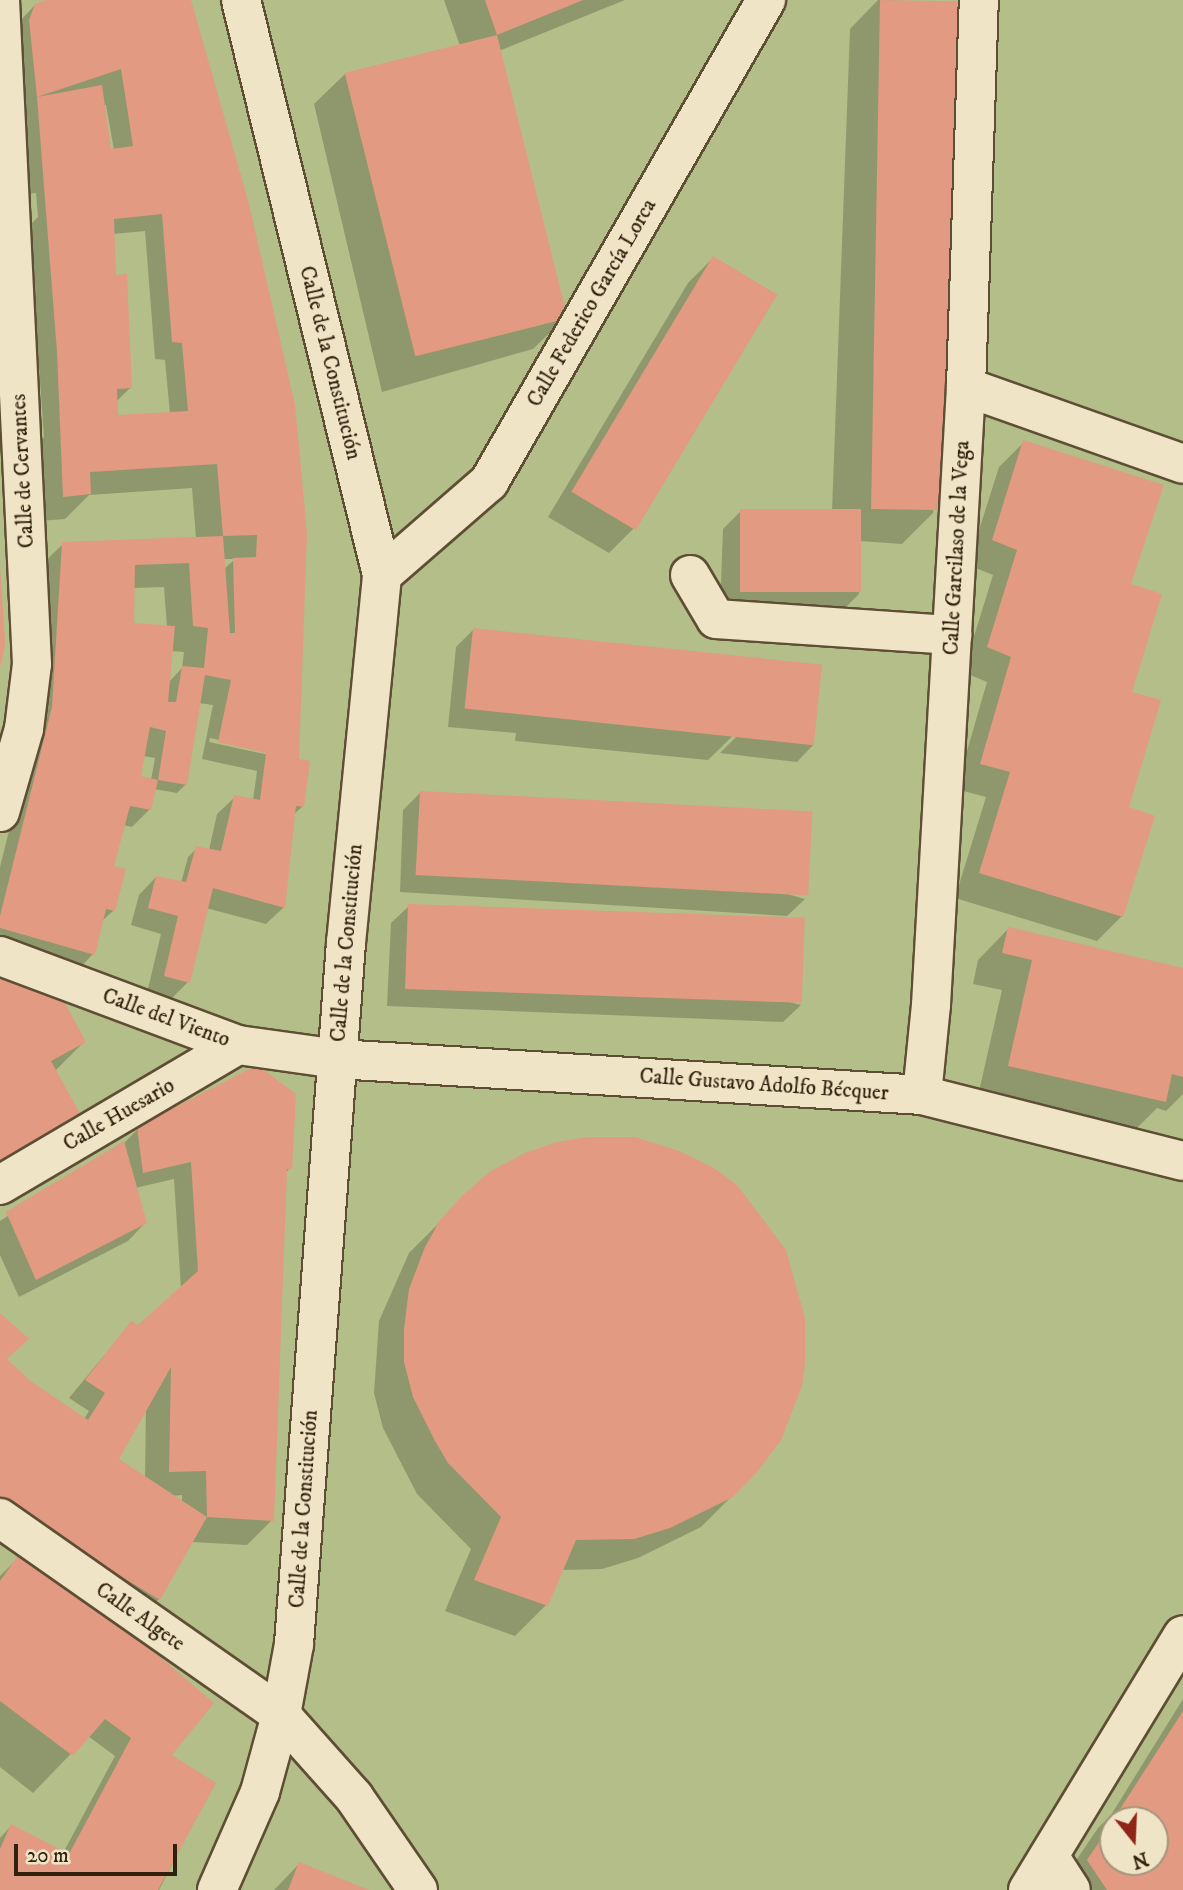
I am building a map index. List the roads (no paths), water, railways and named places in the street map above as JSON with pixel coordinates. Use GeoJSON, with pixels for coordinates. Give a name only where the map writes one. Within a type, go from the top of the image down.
{"type":"FeatureCollection","features":[{"type":"Feature","properties":{"kind":"street","name":"Calle de Cervantes"},"geometry":{"type":"LineString","coordinates":[[0,0],[32,664],[24,729],[0,811]]}},
{"type":"Feature","properties":{"kind":"street","name":"Calle de la Constitución"},"geometry":{"type":"LineString","coordinates":[[217,1890],[260,1792],[281,1714],[294,1644],[337,1059],[382,575],[241,0]]}},
{"type":"Feature","properties":{"kind":"street","name":"Calle Federico García Lorca"},"geometry":{"type":"LineString","coordinates":[[382,575],[489,482],[766,0]]}},
{"type":"Feature","properties":{"kind":"street","name":"Calle Garcilaso de la Vega"},"geometry":{"type":"LineString","coordinates":[[922,1095],[931,1005],[966,387],[979,0]]}},
{"type":"Feature","properties":{"kind":"street"},"geometry":{"type":"LineString","coordinates":[[966,387],[1183,464]]}},
{"type":"Feature","properties":{"kind":"street"},"geometry":{"type":"LineString","coordinates":[[691,575],[716,619],[952,635]]}},
{"type":"Feature","properties":{"kind":"street","name":"Calle del Viento"},"geometry":{"type":"LineString","coordinates":[[0,956],[238,1045],[337,1059]]}},
{"type":"Feature","properties":{"kind":"street","name":"Calle Huesario"},"geometry":{"type":"LineString","coordinates":[[0,1185],[238,1045]]}},
{"type":"Feature","properties":{"kind":"street","name":"Calle Gustavo Adolfo Bécquer"},"geometry":{"type":"LineString","coordinates":[[337,1059],[922,1095],[1183,1161]]}},
{"type":"Feature","properties":{"kind":"street","name":"Calle Algete"},"geometry":{"type":"LineString","coordinates":[[0,1518],[281,1714],[354,1797],[418,1890]]}},
{"type":"Feature","properties":{"kind":"street"},"geometry":{"type":"LineString","coordinates":[[1028,1890],[1183,1634]]}},
{"type":"Feature","properties":{"kind":"street"},"geometry":{"type":"LineString","coordinates":[[1049,1856],[1071,1890]]}}]}
